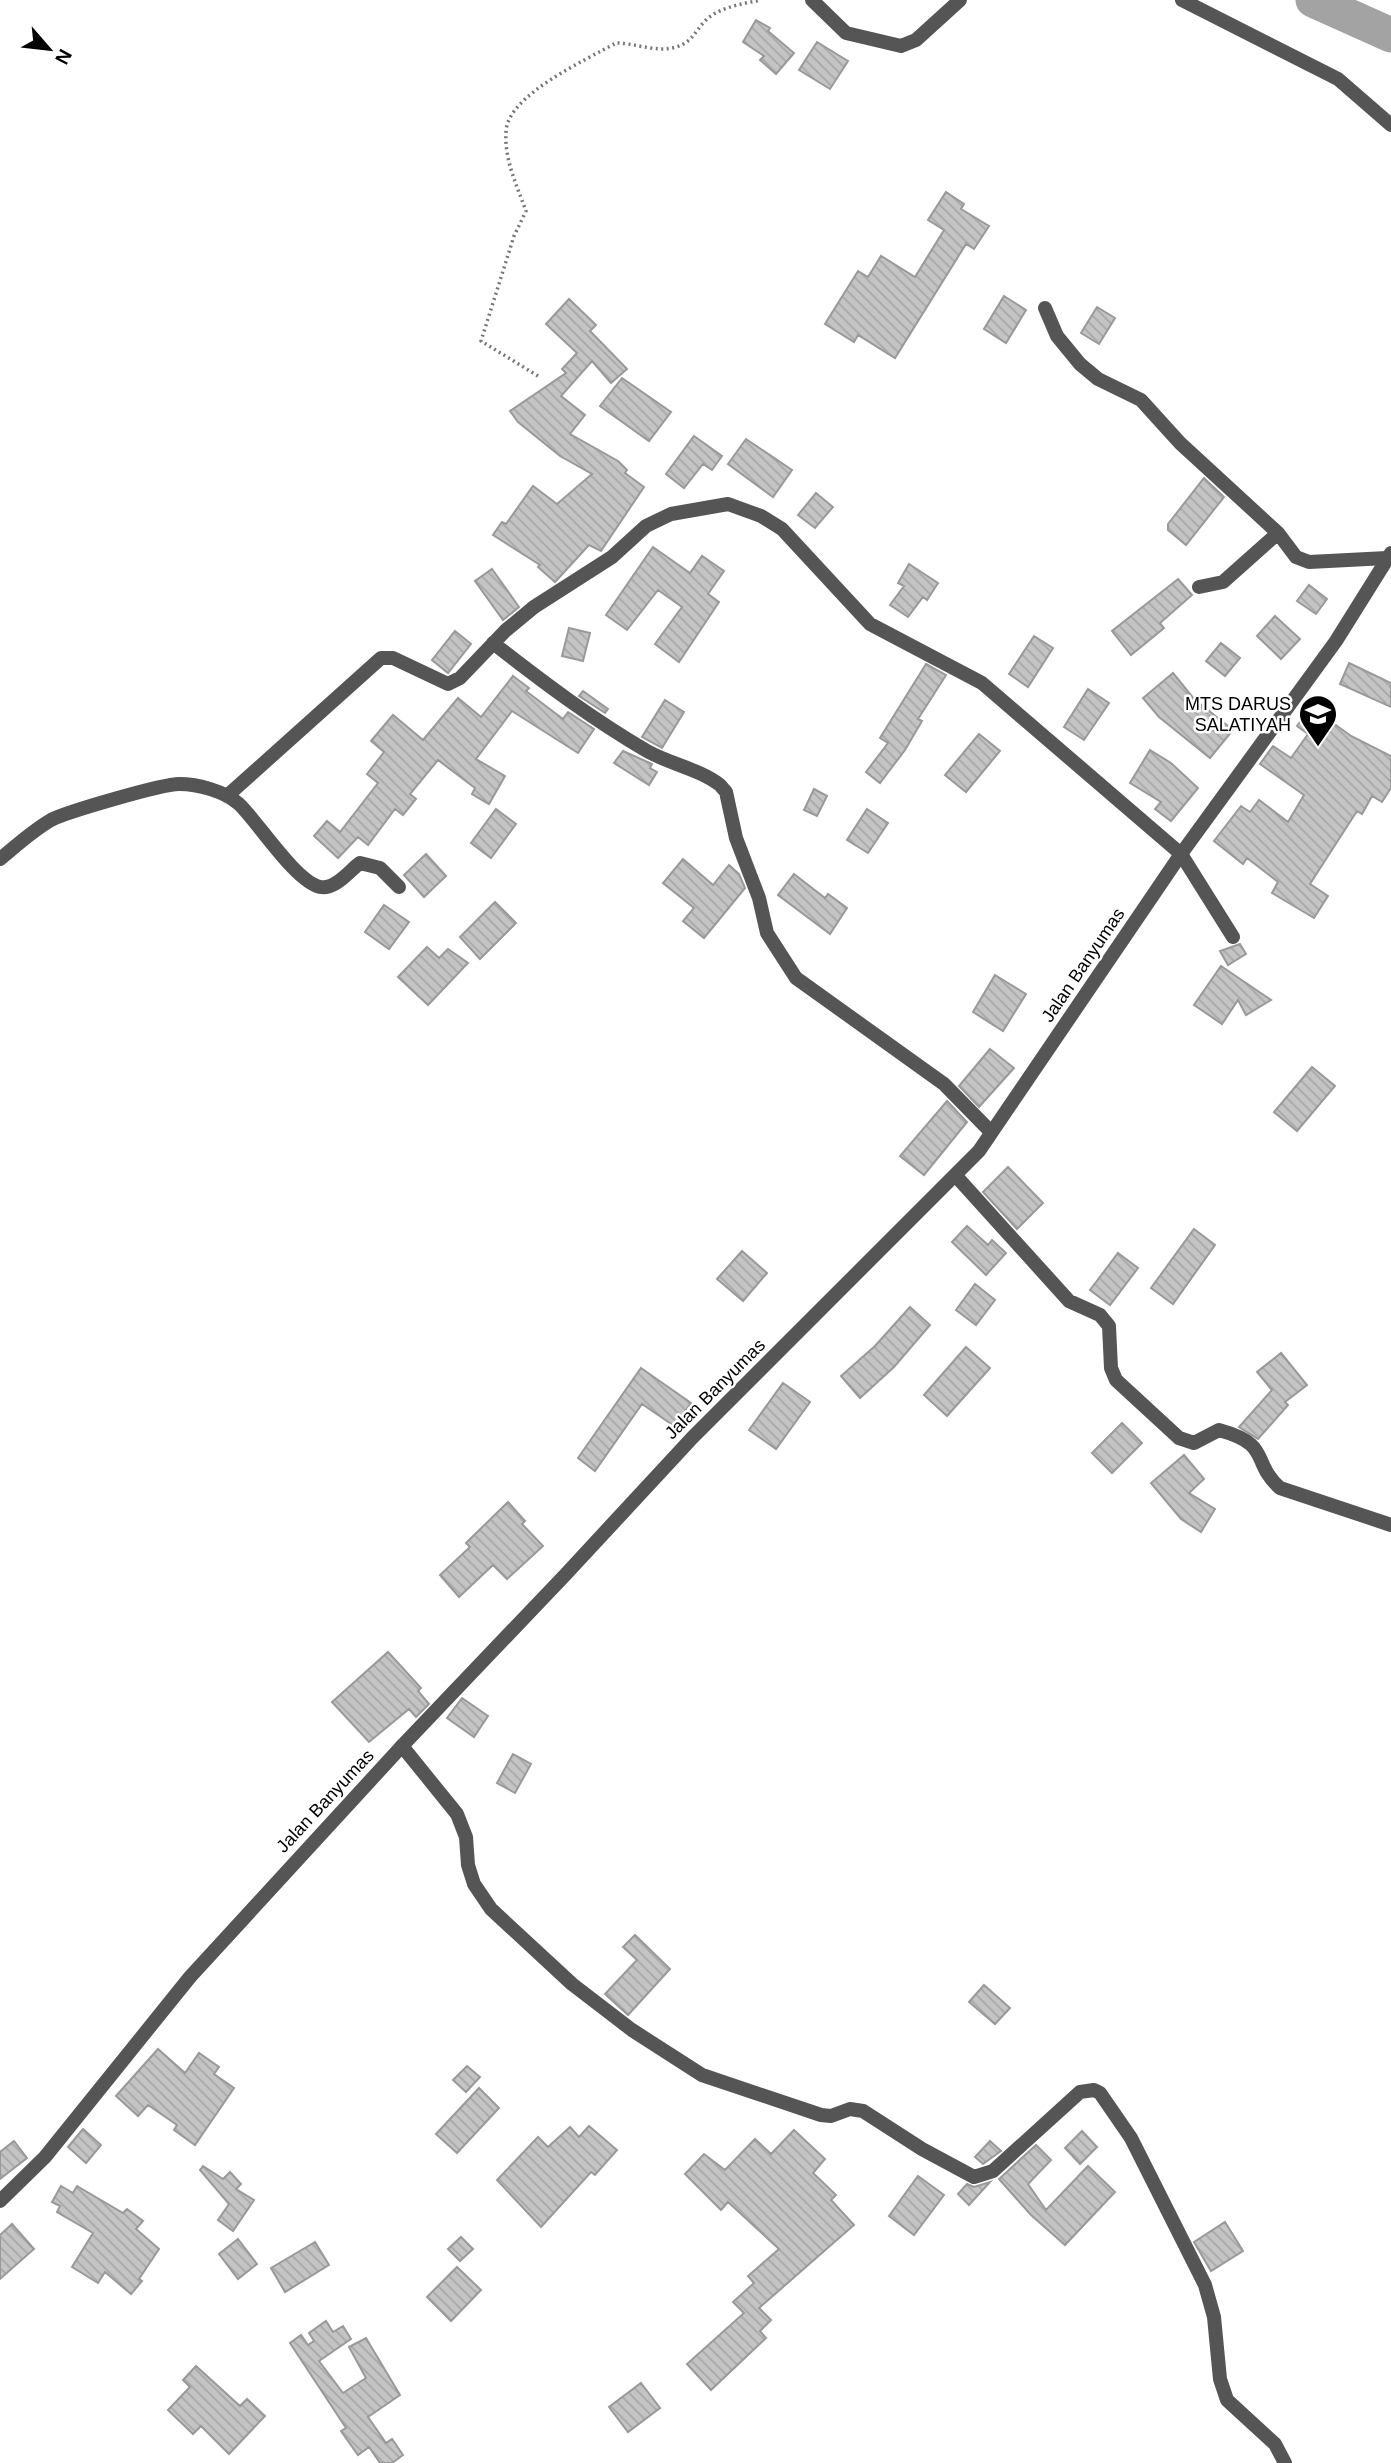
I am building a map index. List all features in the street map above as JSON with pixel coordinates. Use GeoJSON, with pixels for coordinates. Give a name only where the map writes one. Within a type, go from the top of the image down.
{"type":"FeatureCollection","features":[{"type":"Feature","properties":{"kind":"street"},"geometry":{"type":"LineString","coordinates":[[812,0],[846,33],[901,46],[916,40],[960,0]]}},
{"type":"Feature","properties":{"kind":"street"},"geometry":{"type":"LineString","coordinates":[[1182,0],[1338,79],[1391,125]]}},
{"type":"Feature","properties":{"kind":"street"},"geometry":{"type":"LineString","coordinates":[[1045,308],[1057,336],[1080,364],[1098,379],[1141,400],[1180,443],[1278,533],[1302,561],[1389,555]]}},
{"type":"Feature","properties":{"kind":"street"},"geometry":{"type":"LineString","coordinates":[[227,796],[381,658],[393,658],[448,684],[460,678],[534,607],[612,557],[646,526],[671,513],[727,503],[761,516],[782,529],[870,624],[982,683],[1181,854],[1233,937]]}},
{"type":"Feature","properties":{"kind":"street"},"geometry":{"type":"LineString","coordinates":[[1199,587],[1223,582],[1278,533]]}},
{"type":"Feature","properties":{"kind":"street","name":"Jalan Banyumas"},"geometry":{"type":"LineString","coordinates":[[0,2201],[45,2157],[191,1977],[402,1746],[692,1438],[979,1151],[990,1131],[1058,1037],[1181,854],[1312,676],[1389,555]]}},
{"type":"Feature","properties":{"kind":"street"},"geometry":{"type":"LineString","coordinates":[[494,643],[562,697],[630,741],[667,762],[720,785],[726,792],[736,838],[760,898],[766,933],[796,978],[944,1084],[990,1131]]}},
{"type":"Feature","properties":{"kind":"street"},"geometry":{"type":"LineString","coordinates":[[0,859],[36,830],[63,814],[177,784],[227,796],[239,804],[268,839],[312,884],[323,888],[334,885],[360,863],[380,868],[399,887]]}},
{"type":"Feature","properties":{"kind":"street"},"geometry":{"type":"LineString","coordinates":[[956,1176],[1069,1301],[1100,1315],[1109,1326],[1111,1368],[1116,1380],[1179,1438],[1194,1443],[1219,1430],[1242,1438],[1254,1444],[1272,1481],[1280,1488],[1391,1525]]}},
{"type":"Feature","properties":{"kind":"street"},"geometry":{"type":"LineString","coordinates":[[402,1746],[457,1814],[466,1837],[468,1865],[474,1884],[491,1909],[591,2000],[671,2058],[702,2076],[821,2115],[831,2116],[850,2109],[863,2111],[922,2149],[974,2177],[993,2171],[1080,2092],[1094,2090],[1100,2093],[1131,2138],[1205,2285],[1214,2317],[1220,2379],[1227,2400],[1275,2444],[1286,2463]]}},
{"type":"Feature","properties":{"kind":"path"},"geometry":{"type":"LineString","coordinates":[[538,376],[481,341],[514,236],[526,211],[509,162],[505,130],[518,104],[616,43],[652,48],[677,47],[694,38],[705,20],[729,6],[761,0]]}},
{"type":"Feature","properties":{"kind":"building"},"geometry":{"type":"Polygon","coordinates":[[[756,20],[770,28],[768,31],[794,53],[776,74],[760,60],[764,56],[743,42],[756,20]]]}},
{"type":"Feature","properties":{"kind":"building"},"geometry":{"type":"Polygon","coordinates":[[[817,42],[848,61],[830,89],[799,70],[817,42]]]}},
{"type":"Feature","properties":{"kind":"building"},"geometry":{"type":"Polygon","coordinates":[[[946,192],[964,204],[961,209],[989,226],[974,249],[966,244],[895,358],[858,335],[854,342],[825,324],[858,271],[868,277],[881,256],[915,277],[944,230],[928,220],[946,192]]]}},
{"type":"Feature","properties":{"kind":"building"},"geometry":{"type":"Polygon","coordinates":[[[1004,296],[1026,310],[1006,343],[984,329],[1004,296]]]}},
{"type":"Feature","properties":{"kind":"building"},"geometry":{"type":"Polygon","coordinates":[[[569,299],[596,325],[590,331],[627,369],[611,383],[592,361],[561,396],[585,415],[570,434],[618,461],[627,470],[625,473],[644,487],[601,551],[589,545],[555,582],[538,567],[540,565],[493,535],[502,522],[506,524],[533,486],[557,504],[592,474],[560,456],[518,422],[510,411],[566,373],[562,369],[577,353],[546,324],[569,299]]]}},
{"type":"Feature","properties":{"kind":"building"},"geometry":{"type":"Polygon","coordinates":[[[1097,307],[1115,318],[1099,344],[1081,333],[1097,307]]]}},
{"type":"Feature","properties":{"kind":"building"},"geometry":{"type":"Polygon","coordinates":[[[622,378],[671,412],[649,441],[600,406],[622,378]]]}},
{"type":"Feature","properties":{"kind":"building"},"geometry":{"type":"Polygon","coordinates":[[[694,436],[722,456],[712,470],[703,464],[684,488],[666,474],[694,436]]]}},
{"type":"Feature","properties":{"kind":"building"},"geometry":{"type":"Polygon","coordinates":[[[746,439],[792,470],[773,497],[728,464],[746,439]]]}},
{"type":"Feature","properties":{"kind":"building"},"geometry":{"type":"Polygon","coordinates":[[[1204,478],[1224,497],[1186,545],[1168,530],[1168,524],[1204,478]]]}},
{"type":"Feature","properties":{"kind":"building"},"geometry":{"type":"Polygon","coordinates":[[[816,493],[833,507],[815,528],[798,515],[816,493]]]}},
{"type":"Feature","properties":{"kind":"building"},"geometry":{"type":"Polygon","coordinates":[[[653,547],[690,573],[702,556],[724,571],[708,594],[719,602],[679,662],[655,644],[682,607],[658,590],[627,630],[606,615],[653,547]]]}},
{"type":"Feature","properties":{"kind":"building"},"geometry":{"type":"Polygon","coordinates":[[[909,564],[938,583],[927,600],[923,597],[908,617],[890,605],[904,586],[898,583],[909,564]]]}},
{"type":"Feature","properties":{"kind":"building"},"geometry":{"type":"Polygon","coordinates":[[[492,569],[519,607],[503,620],[475,581],[492,569]]]}},
{"type":"Feature","properties":{"kind":"building"},"geometry":{"type":"Polygon","coordinates":[[[1178,579],[1192,595],[1160,623],[1164,628],[1131,655],[1112,631],[1178,579]]]}},
{"type":"Feature","properties":{"kind":"building"},"geometry":{"type":"Polygon","coordinates":[[[1309,585],[1327,599],[1316,614],[1297,601],[1309,585]]]}},
{"type":"Feature","properties":{"kind":"building"},"geometry":{"type":"Polygon","coordinates":[[[1275,616],[1300,639],[1281,659],[1257,636],[1275,616]]]}},
{"type":"Feature","properties":{"kind":"building"},"geometry":{"type":"Polygon","coordinates":[[[569,628],[590,633],[583,661],[562,656],[569,628]]]}},
{"type":"Feature","properties":{"kind":"building"},"geometry":{"type":"Polygon","coordinates":[[[455,631],[471,644],[448,673],[432,660],[455,631]]]}},
{"type":"Feature","properties":{"kind":"building"},"geometry":{"type":"Polygon","coordinates":[[[1034,636],[1053,648],[1028,687],[1009,674],[1034,636]]]}},
{"type":"Feature","properties":{"kind":"building"},"geometry":{"type":"Polygon","coordinates":[[[1221,643],[1240,658],[1225,676],[1206,661],[1221,643]]]}},
{"type":"Feature","properties":{"kind":"building"},"geometry":{"type":"Polygon","coordinates":[[[1349,663],[1391,683],[1391,707],[1340,684],[1349,663]]]}},
{"type":"Feature","properties":{"kind":"building"},"geometry":{"type":"Polygon","coordinates":[[[926,664],[946,675],[918,719],[922,721],[905,750],[880,783],[866,772],[888,743],[880,738],[926,664]]]}},
{"type":"Feature","properties":{"kind":"building"},"geometry":{"type":"Polygon","coordinates":[[[1173,673],[1194,699],[1233,730],[1210,758],[1159,717],[1143,698],[1173,673]]]}},
{"type":"Feature","properties":{"kind":"building"},"geometry":{"type":"Polygon","coordinates":[[[513,676],[529,688],[526,691],[563,719],[568,712],[594,729],[578,753],[512,711],[476,759],[505,776],[489,804],[472,794],[475,788],[438,760],[410,794],[416,799],[403,815],[395,809],[368,845],[358,837],[338,858],[314,836],[327,821],[340,832],[378,783],[367,774],[384,752],[371,741],[393,715],[423,740],[458,698],[481,717],[513,676]]]}},
{"type":"Feature","properties":{"kind":"building"},"geometry":{"type":"Polygon","coordinates":[[[1088,689],[1109,703],[1084,740],[1064,727],[1088,689]]]}},
{"type":"Feature","properties":{"kind":"building"},"geometry":{"type":"Polygon","coordinates":[[[583,691],[608,709],[605,713],[579,696],[583,691]]]}},
{"type":"Feature","properties":{"kind":"building"},"geometry":{"type":"Polygon","coordinates":[[[665,700],[684,712],[662,748],[642,737],[665,700]]]}},
{"type":"Feature","properties":{"kind":"building"},"geometry":{"type":"Polygon","coordinates":[[[1311,707],[1351,736],[1391,756],[1391,788],[1382,802],[1372,796],[1362,814],[1357,811],[1310,884],[1328,896],[1314,918],[1272,893],[1278,882],[1247,858],[1243,864],[1214,841],[1241,806],[1250,812],[1259,800],[1288,822],[1304,795],[1260,764],[1273,746],[1291,758],[1308,734],[1297,726],[1311,707]]]}},
{"type":"Feature","properties":{"kind":"building"},"geometry":{"type":"Polygon","coordinates":[[[979,734],[1000,751],[966,792],[945,775],[979,734]]]}},
{"type":"Feature","properties":{"kind":"building"},"geometry":{"type":"Polygon","coordinates":[[[1150,750],[1171,763],[1198,788],[1171,821],[1155,809],[1161,802],[1130,783],[1150,750]]]}},
{"type":"Feature","properties":{"kind":"building"},"geometry":{"type":"Polygon","coordinates":[[[623,751],[652,764],[650,768],[657,772],[649,785],[614,763],[623,751]]]}},
{"type":"Feature","properties":{"kind":"building"},"geometry":{"type":"Polygon","coordinates":[[[814,789],[827,796],[817,816],[804,810],[814,789]]]}},
{"type":"Feature","properties":{"kind":"building"},"geometry":{"type":"Polygon","coordinates":[[[496,809],[516,824],[491,858],[471,843],[496,809]]]}},
{"type":"Feature","properties":{"kind":"building"},"geometry":{"type":"Polygon","coordinates":[[[867,809],[888,823],[868,853],[847,840],[867,809]]]}},
{"type":"Feature","properties":{"kind":"building"},"geometry":{"type":"Polygon","coordinates":[[[426,854],[446,876],[424,897],[404,875],[426,854]]]}},
{"type":"Feature","properties":{"kind":"building"},"geometry":{"type":"Polygon","coordinates":[[[683,859],[713,885],[729,865],[739,874],[745,888],[704,938],[683,921],[694,908],[663,883],[683,859]]]}},
{"type":"Feature","properties":{"kind":"building"},"geometry":{"type":"Polygon","coordinates":[[[794,874],[825,898],[828,894],[847,908],[830,934],[778,895],[794,874]]]}},
{"type":"Feature","properties":{"kind":"building"},"geometry":{"type":"Polygon","coordinates":[[[495,902],[516,923],[480,959],[460,937],[495,902]]]}},
{"type":"Feature","properties":{"kind":"building"},"geometry":{"type":"Polygon","coordinates":[[[384,905],[409,922],[389,949],[365,932],[384,905]]]}},
{"type":"Feature","properties":{"kind":"building"},"geometry":{"type":"Polygon","coordinates":[[[1240,944],[1246,954],[1228,965],[1220,951],[1240,944]]]}},
{"type":"Feature","properties":{"kind":"building"},"geometry":{"type":"Polygon","coordinates":[[[427,947],[439,958],[448,949],[468,963],[428,1005],[398,977],[427,947]]]}},
{"type":"Feature","properties":{"kind":"building"},"geometry":{"type":"Polygon","coordinates":[[[1221,966],[1271,1000],[1246,1015],[1238,1000],[1222,1024],[1194,1005],[1221,966]]]}},
{"type":"Feature","properties":{"kind":"building"},"geometry":{"type":"Polygon","coordinates":[[[995,975],[1026,994],[1003,1031],[973,1012],[995,975]]]}},
{"type":"Feature","properties":{"kind":"building"},"geometry":{"type":"Polygon","coordinates":[[[990,1049],[1014,1068],[979,1107],[959,1086],[990,1049]]]}},
{"type":"Feature","properties":{"kind":"building"},"geometry":{"type":"Polygon","coordinates":[[[1312,1067],[1335,1086],[1297,1131],[1274,1112],[1312,1067]]]}},
{"type":"Feature","properties":{"kind":"building"},"geometry":{"type":"Polygon","coordinates":[[[947,1101],[967,1122],[924,1175],[900,1156],[947,1101]]]}},
{"type":"Feature","properties":{"kind":"building"},"geometry":{"type":"Polygon","coordinates":[[[1008,1167],[1043,1203],[1017,1229],[983,1192],[1008,1167]]]}},
{"type":"Feature","properties":{"kind":"building"},"geometry":{"type":"Polygon","coordinates":[[[967,1226],[988,1245],[992,1240],[1006,1253],[986,1275],[952,1242],[967,1226]]]}},
{"type":"Feature","properties":{"kind":"building"},"geometry":{"type":"Polygon","coordinates":[[[1194,1229],[1215,1245],[1173,1304],[1151,1288],[1194,1229]]]}},
{"type":"Feature","properties":{"kind":"building"},"geometry":{"type":"Polygon","coordinates":[[[742,1251],[767,1273],[743,1301],[717,1279],[742,1251]]]}},
{"type":"Feature","properties":{"kind":"building"},"geometry":{"type":"Polygon","coordinates":[[[1118,1253],[1138,1268],[1110,1305],[1090,1290],[1118,1253]]]}},
{"type":"Feature","properties":{"kind":"building"},"geometry":{"type":"Polygon","coordinates":[[[975,1284],[995,1300],[976,1325],[956,1310],[975,1284]]]}},
{"type":"Feature","properties":{"kind":"building"},"geometry":{"type":"Polygon","coordinates":[[[910,1307],[930,1325],[894,1367],[860,1398],[841,1376],[875,1346],[910,1307]]]}},
{"type":"Feature","properties":{"kind":"building"},"geometry":{"type":"Polygon","coordinates":[[[966,1347],[990,1368],[947,1416],[924,1395],[966,1347]]]}},
{"type":"Feature","properties":{"kind":"building"},"geometry":{"type":"Polygon","coordinates":[[[1281,1353],[1307,1385],[1285,1402],[1288,1405],[1258,1439],[1239,1427],[1272,1390],[1257,1372],[1281,1353]]]}},
{"type":"Feature","properties":{"kind":"building"},"geometry":{"type":"Polygon","coordinates":[[[641,1368],[691,1403],[674,1426],[642,1404],[595,1471],[578,1458],[641,1368]]]}},
{"type":"Feature","properties":{"kind":"building"},"geometry":{"type":"Polygon","coordinates":[[[783,1383],[810,1402],[776,1449],[749,1430],[783,1383]]]}},
{"type":"Feature","properties":{"kind":"building"},"geometry":{"type":"Polygon","coordinates":[[[1122,1423],[1142,1443],[1112,1473],[1092,1453],[1122,1423]]]}},
{"type":"Feature","properties":{"kind":"building"},"geometry":{"type":"Polygon","coordinates":[[[1184,1455],[1204,1479],[1189,1493],[1215,1509],[1201,1532],[1181,1519],[1151,1483],[1184,1455]]]}},
{"type":"Feature","properties":{"kind":"building"},"geometry":{"type":"Polygon","coordinates":[[[508,1502],[525,1521],[522,1524],[543,1546],[507,1579],[493,1565],[459,1597],[440,1575],[470,1547],[466,1543],[508,1502]]]}},
{"type":"Feature","properties":{"kind":"building"},"geometry":{"type":"Polygon","coordinates":[[[388,1652],[421,1688],[418,1691],[429,1704],[416,1717],[409,1709],[369,1742],[332,1702],[388,1652]]]}},
{"type":"Feature","properties":{"kind":"building"},"geometry":{"type":"Polygon","coordinates":[[[462,1698],[488,1716],[474,1737],[447,1718],[462,1698]]]}},
{"type":"Feature","properties":{"kind":"building"},"geometry":{"type":"Polygon","coordinates":[[[513,1754],[531,1764],[515,1793],[497,1783],[513,1754]]]}},
{"type":"Feature","properties":{"kind":"building"},"geometry":{"type":"Polygon","coordinates":[[[635,1935],[670,1969],[628,2015],[605,1994],[637,1960],[623,1947],[635,1935]]]}},
{"type":"Feature","properties":{"kind":"building"},"geometry":{"type":"Polygon","coordinates":[[[984,1985],[1010,2008],[995,2024],[969,2002],[984,1985]]]}},
{"type":"Feature","properties":{"kind":"building"},"geometry":{"type":"Polygon","coordinates":[[[158,2049],[185,2073],[199,2053],[219,2067],[214,2074],[234,2088],[195,2145],[174,2130],[177,2125],[148,2105],[138,2116],[116,2096],[158,2049]]]}},
{"type":"Feature","properties":{"kind":"building"},"geometry":{"type":"Polygon","coordinates":[[[467,2066],[480,2077],[466,2092],[453,2080],[467,2066]]]}},
{"type":"Feature","properties":{"kind":"building"},"geometry":{"type":"Polygon","coordinates":[[[479,2088],[499,2108],[457,2153],[436,2134],[479,2088]]]}},
{"type":"Feature","properties":{"kind":"building"},"geometry":{"type":"Polygon","coordinates":[[[589,2126],[617,2150],[595,2175],[591,2172],[541,2227],[497,2180],[538,2137],[548,2147],[570,2127],[579,2137],[589,2126]]]}},
{"type":"Feature","properties":{"kind":"building"},"geometry":{"type":"Polygon","coordinates":[[[83,2129],[101,2145],[86,2163],[68,2147],[83,2129]]]}},
{"type":"Feature","properties":{"kind":"building"},"geometry":{"type":"Polygon","coordinates":[[[794,2130],[825,2159],[813,2173],[836,2195],[831,2200],[854,2225],[759,2308],[771,2320],[760,2331],[766,2338],[711,2390],[687,2364],[744,2313],[733,2302],[754,2283],[748,2276],[779,2249],[728,2202],[721,2210],[685,2174],[704,2154],[725,2170],[755,2139],[771,2154],[794,2130]]]}},
{"type":"Feature","properties":{"kind":"building"},"geometry":{"type":"Polygon","coordinates":[[[1082,2131],[1097,2147],[1080,2164],[1065,2148],[1082,2131]]]}},
{"type":"Feature","properties":{"kind":"building"},"geometry":{"type":"Polygon","coordinates":[[[14,2141],[27,2158],[0,2179],[0,2152],[14,2141]]]}},
{"type":"Feature","properties":{"kind":"building"},"geometry":{"type":"Polygon","coordinates":[[[990,2141],[1001,2151],[983,2164],[975,2157],[990,2141]]]}},
{"type":"Feature","properties":{"kind":"building"},"geometry":{"type":"Polygon","coordinates":[[[1036,2145],[1051,2160],[1028,2184],[1046,2210],[1088,2166],[1115,2192],[1065,2245],[1031,2215],[999,2179],[1036,2145]]]}},
{"type":"Feature","properties":{"kind":"building"},"geometry":{"type":"Polygon","coordinates":[[[203,2166],[223,2179],[230,2172],[241,2184],[236,2189],[254,2200],[233,2231],[218,2220],[229,2204],[200,2170],[203,2166]]]}},
{"type":"Feature","properties":{"kind":"building"},"geometry":{"type":"Polygon","coordinates":[[[918,2176],[944,2195],[914,2235],[889,2216],[918,2176]]]}},
{"type":"Feature","properties":{"kind":"building"},"geometry":{"type":"Polygon","coordinates":[[[990,2182],[969,2205],[958,2194],[967,2184],[974,2187],[990,2182]]]}},
{"type":"Feature","properties":{"kind":"building"},"geometry":{"type":"Polygon","coordinates":[[[61,2186],[73,2193],[77,2186],[123,2213],[127,2209],[143,2221],[136,2229],[159,2249],[139,2279],[142,2281],[131,2294],[105,2272],[98,2283],[72,2267],[93,2233],[57,2212],[60,2206],[52,2202],[61,2186]]]}},
{"type":"Feature","properties":{"kind":"building"},"geometry":{"type":"Polygon","coordinates":[[[1225,2222],[1243,2251],[1211,2271],[1194,2242],[1225,2222]]]}},
{"type":"Feature","properties":{"kind":"building"},"geometry":{"type":"Polygon","coordinates":[[[12,2224],[34,2249],[0,2279],[0,2235],[12,2224]]]}},
{"type":"Feature","properties":{"kind":"building"},"geometry":{"type":"Polygon","coordinates":[[[461,2237],[473,2249],[460,2261],[448,2249],[461,2237]]]}},
{"type":"Feature","properties":{"kind":"building"},"geometry":{"type":"Polygon","coordinates":[[[238,2239],[257,2264],[238,2279],[219,2254],[238,2239]]]}},
{"type":"Feature","properties":{"kind":"building"},"geometry":{"type":"Polygon","coordinates":[[[315,2242],[329,2265],[285,2292],[271,2268],[315,2242]]]}},
{"type":"Feature","properties":{"kind":"building"},"geometry":{"type":"Polygon","coordinates":[[[457,2267],[481,2290],[451,2321],[427,2297],[457,2267]]]}},
{"type":"Feature","properties":{"kind":"building"},"geometry":{"type":"Polygon","coordinates":[[[326,2321],[333,2332],[343,2326],[351,2339],[319,2361],[343,2393],[366,2378],[349,2347],[366,2338],[400,2395],[368,2417],[386,2443],[392,2439],[403,2455],[392,2463],[380,2463],[369,2447],[358,2455],[341,2431],[346,2428],[290,2343],[301,2335],[308,2345],[314,2341],[309,2333],[326,2321]]]}},
{"type":"Feature","properties":{"kind":"building"},"geometry":{"type":"Polygon","coordinates":[[[196,2366],[240,2406],[247,2399],[265,2416],[229,2454],[201,2426],[193,2434],[168,2410],[190,2387],[183,2380],[196,2366]]]}},
{"type":"Feature","properties":{"kind":"building"},"geometry":{"type":"Polygon","coordinates":[[[641,2383],[660,2408],[628,2432],[609,2407],[641,2383]]]}},
{"type":"Feature","properties":{"kind":"waterway"},"geometry":{"type":"LineString","coordinates":[[1313,0],[1391,35]]}},
{"type":"Feature","properties":{"kind":"place","name":"MTS DARUS SALATIYAH"},"geometry":{"type":"Point","coordinates":[1318,748]}}]}
